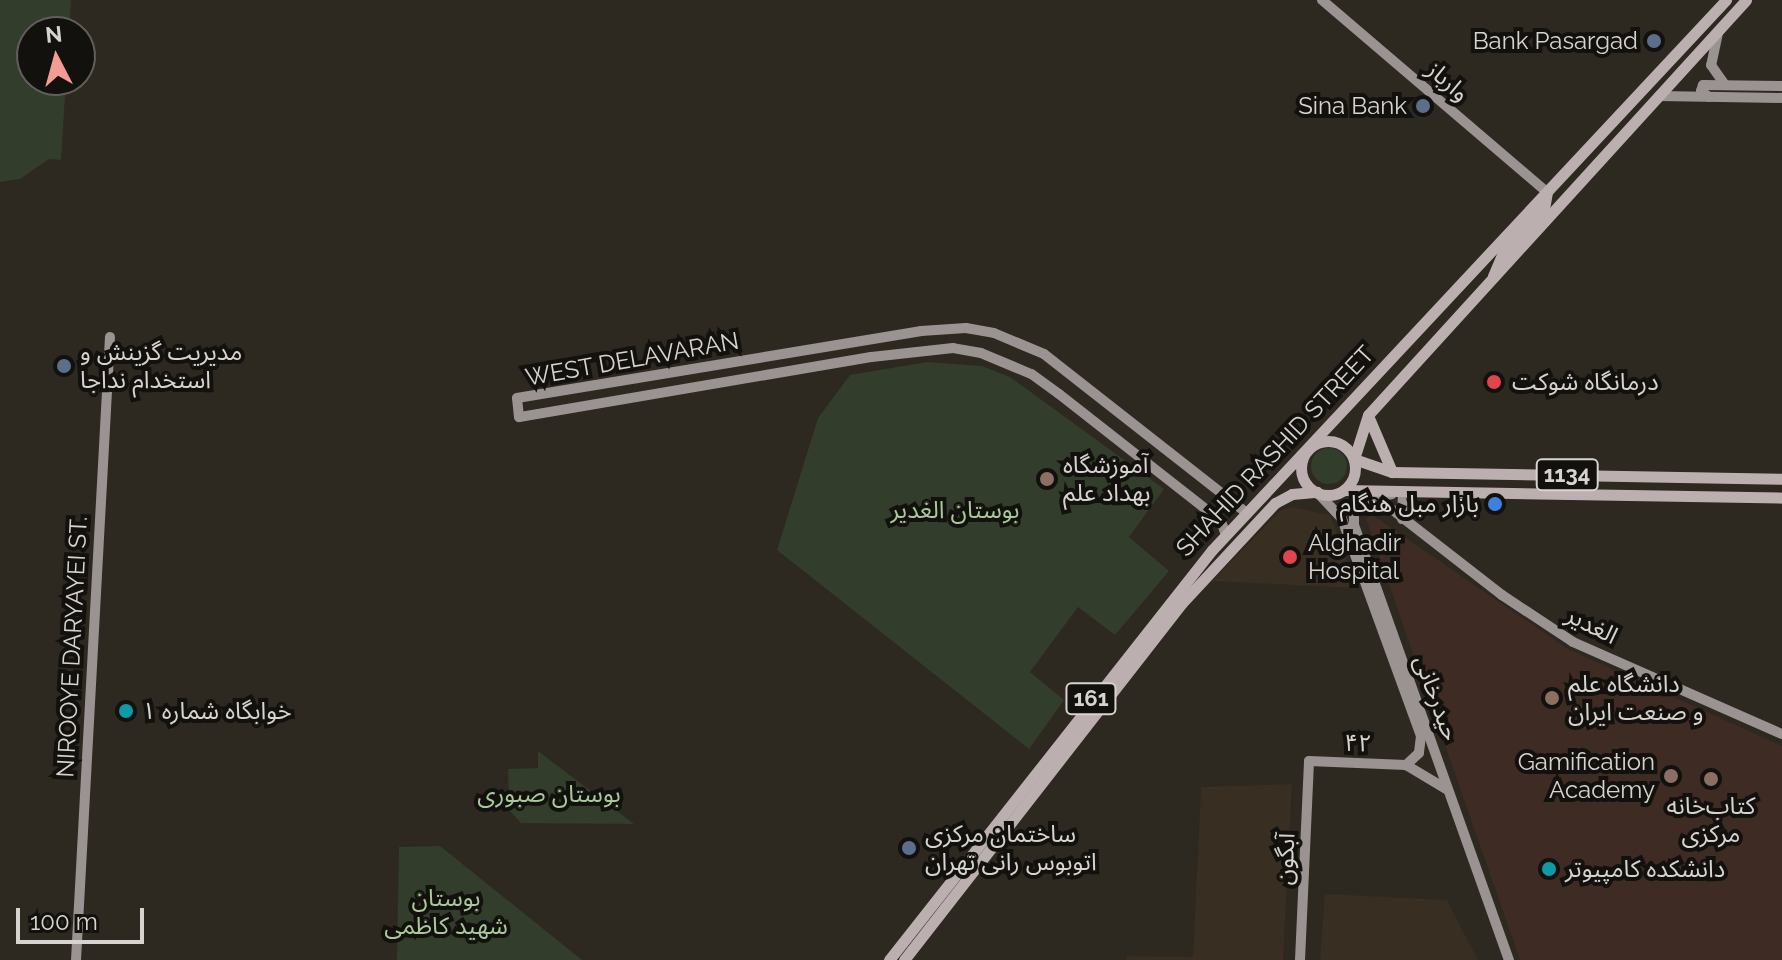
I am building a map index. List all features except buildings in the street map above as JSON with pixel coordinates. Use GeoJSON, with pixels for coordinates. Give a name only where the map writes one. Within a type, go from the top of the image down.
{"type":"FeatureCollection","features":[{"type":"Feature","properties":{"kind":"main road","name":"وارباز"},"geometry":{"type":"LineString","coordinates":[[1322,0],[1547,192]]}},
{"type":"Feature","properties":{"kind":"main road","name":"SHAHID RASHID STREET"},"geometry":{"type":"LineString","coordinates":[[890,960],[1172,596],[1726,0]]}},
{"type":"Feature","properties":{"kind":"main road","name":"SHAHID RASHID STREET"},"geometry":{"type":"LineString","coordinates":[[1354,459],[1368,415],[1746,0]]}},
{"type":"Feature","properties":{"kind":"main road"},"geometry":{"type":"LineString","coordinates":[[1721,27],[1711,65],[1725,85]]}},
{"type":"Feature","properties":{"kind":"main road"},"geometry":{"type":"LineString","coordinates":[[1709,97],[1701,91],[1703,85],[1782,86]]}},
{"type":"Feature","properties":{"kind":"main road"},"geometry":{"type":"LineString","coordinates":[[1659,96],[1782,98]]}},
{"type":"Feature","properties":{"kind":"main road"},"geometry":{"type":"LineString","coordinates":[[1567,169],[1582,182]]}},
{"type":"Feature","properties":{"kind":"main road"},"geometry":{"type":"LineString","coordinates":[[1490,284],[1502,255],[1544,209],[1547,192]]}},
{"type":"Feature","properties":{"kind":"main road","name":"WEST DELAVARAN"},"geometry":{"type":"LineString","coordinates":[[1226,535],[1221,521],[1059,394],[1031,374],[981,353],[953,348],[871,357],[519,417],[517,398],[921,331],[980,331],[1044,354],[1247,513]]}},
{"type":"Feature","properties":{"kind":"main road","name":"NIROOYE DARYAYEI ST."},"geometry":{"type":"LineString","coordinates":[[76,960],[110,337]]}},
{"type":"Feature","properties":{"kind":"main road"},"geometry":{"type":"LineString","coordinates":[[1368,415],[1388,471],[1380,479],[1380,493]]}},
{"type":"Feature","properties":{"kind":"main road"},"geometry":{"type":"LineString","coordinates":[[1333,441],[1354,459],[1353,480],[1344,490],[1317,492],[1302,474],[1307,451],[1333,441]]}},
{"type":"Feature","properties":{"kind":"main road","name":"1134"},"geometry":{"type":"LineString","coordinates":[[1354,459],[1388,471],[1782,479]]}},
{"type":"Feature","properties":{"kind":"main road","name":"1134"},"geometry":{"type":"LineString","coordinates":[[1344,490],[1782,498]]}},
{"type":"Feature","properties":{"kind":"main road"},"geometry":{"type":"LineString","coordinates":[[1402,519],[1409,491]]}},
{"type":"Feature","properties":{"kind":"main road","name":"SHAHID RASHID STREET"},"geometry":{"type":"LineString","coordinates":[[904,960],[1192,591],[1275,503],[1292,494],[1317,492]]}},
{"type":"Feature","properties":{"kind":"main road","name":"حیدرخانی"},"geometry":{"type":"LineString","coordinates":[[1317,492],[1342,519],[1421,736],[1419,753],[1406,765]]}},
{"type":"Feature","properties":{"kind":"main road","name":"حیدرخانی"},"geometry":{"type":"LineString","coordinates":[[1380,493],[1360,505],[1354,525],[1509,960]]}},
{"type":"Feature","properties":{"kind":"main road","name":"الغدیر"},"geometry":{"type":"LineString","coordinates":[[1380,493],[1402,519],[1573,642],[1782,734]]}},
{"type":"Feature","properties":{"kind":"main road","name":"۴۲"},"geometry":{"type":"LineString","coordinates":[[1309,761],[1406,765]]}},
{"type":"Feature","properties":{"kind":"main road","name":"آبگون"},"geometry":{"type":"LineString","coordinates":[[1300,960],[1309,761]]}},
{"type":"Feature","properties":{"kind":"main road"},"geometry":{"type":"LineString","coordinates":[[1406,765],[1449,790]]}},
{"type":"Feature","properties":{"kind":"shaded area","name":"Alghadir Hospital"},"geometry":{"type":"Polygon","coordinates":[[[1291,507],[1330,515],[1357,588],[1212,581],[1281,510],[1291,507]]]}},
{"type":"Feature","properties":{"kind":"shaded area","name":"دانشگاه علم و صنعت ایران"},"geometry":{"type":"Polygon","coordinates":[[[1371,514],[1568,649],[1782,746],[1782,960],[1520,960],[1366,519],[1371,514]]]}},
{"type":"Feature","properties":{"kind":"shaded area"},"geometry":{"type":"Polygon","coordinates":[[[1292,784],[1283,960],[1126,960],[1127,956],[1193,957],[1201,787],[1292,784]]]}},
{"type":"Feature","properties":{"kind":"shaded area"},"geometry":{"type":"Polygon","coordinates":[[[1325,894],[1447,900],[1478,960],[1320,960],[1325,894]]]}},
{"type":"Feature","properties":{"kind":"green space"},"geometry":{"type":"Polygon","coordinates":[[[0,0],[71,0],[70,16],[16,16],[16,96],[65,96],[61,160],[49,159],[20,179],[0,182],[0,0]]]}},
{"type":"Feature","properties":{"kind":"green space","name":"بوستان الغدیر"},"geometry":{"type":"Polygon","coordinates":[[[927,362],[982,366],[1010,377],[1164,489],[1129,537],[1169,571],[1115,635],[1078,607],[1030,672],[1064,700],[1029,749],[777,550],[818,418],[850,375],[927,362]]]}},
{"type":"Feature","properties":{"kind":"green space"},"geometry":{"type":"Polygon","coordinates":[[[1329,448],[1341,454],[1347,466],[1341,478],[1329,484],[1317,478],[1311,466],[1317,454],[1329,448]]]}},
{"type":"Feature","properties":{"kind":"green space","name":"بوستان صبوری"},"geometry":{"type":"Polygon","coordinates":[[[538,751],[634,824],[521,823],[509,810],[508,769],[538,768],[538,751]]]}},
{"type":"Feature","properties":{"kind":"green space","name":"بوستان شهید کاظمی"},"geometry":{"type":"Polygon","coordinates":[[[440,846],[582,960],[397,960],[399,847],[440,846]]]}},
{"type":"Feature","properties":{"kind":"place","name":"Bank Pasargad"},"geometry":{"type":"Point","coordinates":[1654,41]}},
{"type":"Feature","properties":{"kind":"place","name":"Sina Bank"},"geometry":{"type":"Point","coordinates":[1423,106]}},
{"type":"Feature","properties":{"kind":"place","name":"مدیریت گزینش و استخدام نداجا"},"geometry":{"type":"Point","coordinates":[64,366]}},
{"type":"Feature","properties":{"kind":"place","name":"درمانگاه شوکت"},"geometry":{"type":"Point","coordinates":[1494,382]}},
{"type":"Feature","properties":{"kind":"place","name":"آموزشگاه بهداد علم"},"geometry":{"type":"Point","coordinates":[1047,479]}},
{"type":"Feature","properties":{"kind":"place","name":"بازار مبل هنگام"},"geometry":{"type":"Point","coordinates":[1495,504]}},
{"type":"Feature","properties":{"kind":"place","name":"Alghadir Hospital"},"geometry":{"type":"Point","coordinates":[1290,557]}},
{"type":"Feature","properties":{"kind":"place","name":"دانشگاه علم و صنعت ایران"},"geometry":{"type":"Point","coordinates":[1552,698]}},
{"type":"Feature","properties":{"kind":"place","name":"خوابگاه شماره ۱"},"geometry":{"type":"Point","coordinates":[126,711]}},
{"type":"Feature","properties":{"kind":"place","name":"Gamification Academy"},"geometry":{"type":"Point","coordinates":[1671,776]}},
{"type":"Feature","properties":{"kind":"place","name":"کتاب‌خانه مرکزی"},"geometry":{"type":"Point","coordinates":[1711,779]}},
{"type":"Feature","properties":{"kind":"place","name":"ساختمان مرکزی اتوبوس رانی تهران"},"geometry":{"type":"Point","coordinates":[909,848]}},
{"type":"Feature","properties":{"kind":"place","name":"دانشکده کامپیوتر"},"geometry":{"type":"Point","coordinates":[1549,869]}}]}
